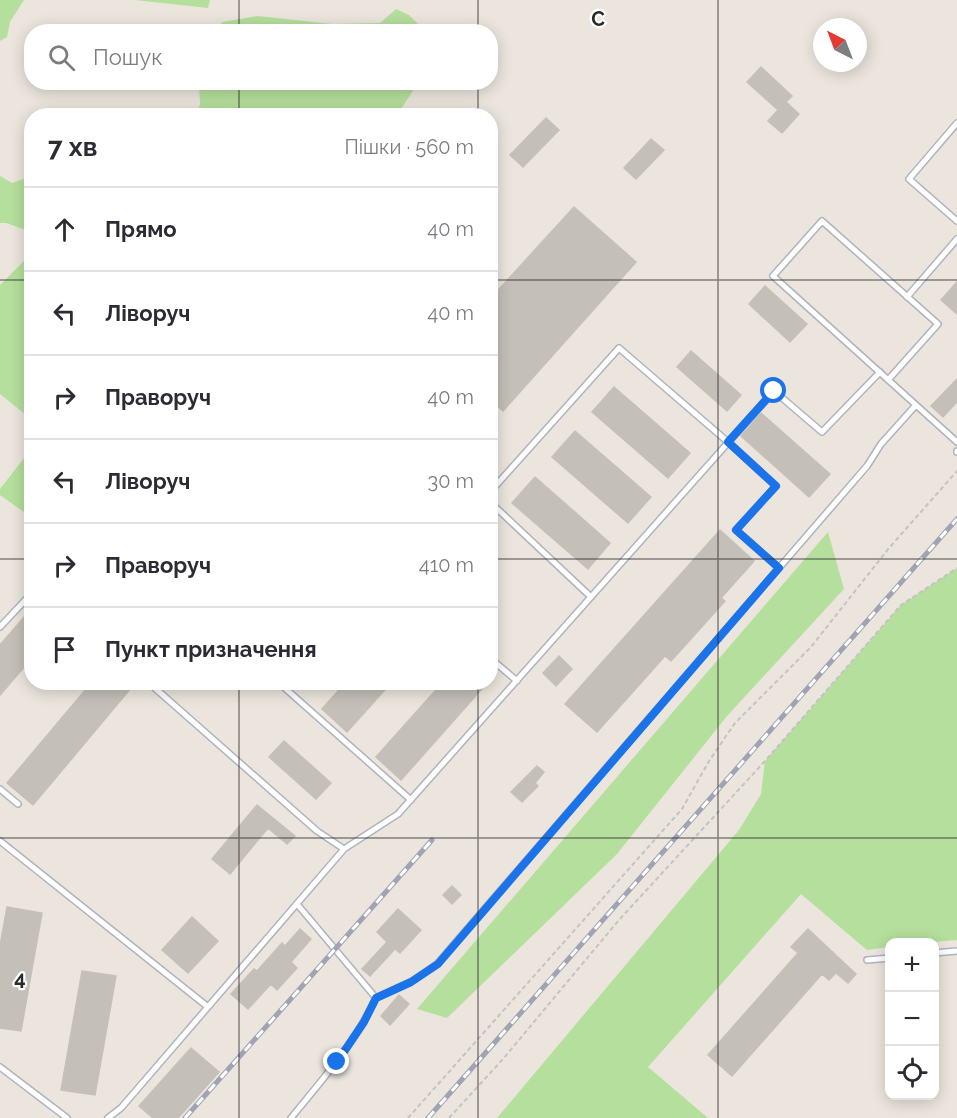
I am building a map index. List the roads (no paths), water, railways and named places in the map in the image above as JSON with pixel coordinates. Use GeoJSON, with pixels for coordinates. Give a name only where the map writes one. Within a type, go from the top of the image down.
{"type":"FeatureCollection","features":[{"type":"Feature","properties":{"kind":"lane"},"geometry":{"type":"LineString","coordinates":[[957,123],[909,179],[957,221]]}},
{"type":"Feature","properties":{"kind":"lane"},"geometry":{"type":"LineString","coordinates":[[888,380],[938,324],[822,221],[773,276],[880,372],[888,380],[957,442]]}},
{"type":"Feature","properties":{"kind":"lane"},"geometry":{"type":"LineString","coordinates":[[907,297],[957,239]]}},
{"type":"Feature","properties":{"kind":"lane"},"geometry":{"type":"LineString","coordinates":[[498,483],[619,348],[776,486],[736,530],[779,568]]}},
{"type":"Feature","properties":{"kind":"lane"},"geometry":{"type":"LineString","coordinates":[[108,1118],[120,1108],[344,849],[398,814],[411,800],[774,391],[822,432],[880,372]]}},
{"type":"Feature","properties":{"kind":"lane"},"geometry":{"type":"LineString","coordinates":[[291,1118],[342,1054],[364,1022],[376,998],[411,982],[438,964],[867,466],[881,444],[916,405]]}},
{"type":"Feature","properties":{"kind":"lane"},"geometry":{"type":"LineString","coordinates":[[498,510],[591,597]]}},
{"type":"Feature","properties":{"kind":"lane"},"geometry":{"type":"LineString","coordinates":[[0,627],[24,602]]}},
{"type":"Feature","properties":{"kind":"lane"},"geometry":{"type":"LineString","coordinates":[[498,665],[517,681]]}},
{"type":"Feature","properties":{"kind":"lane"},"geometry":{"type":"LineString","coordinates":[[157,690],[317,831],[344,849]]}},
{"type":"Feature","properties":{"kind":"lane"},"geometry":{"type":"LineString","coordinates":[[287,690],[411,800]]}},
{"type":"Feature","properties":{"kind":"lane"},"geometry":{"type":"LineString","coordinates":[[0,789],[18,804]]}},
{"type":"Feature","properties":{"kind":"lane"},"geometry":{"type":"LineString","coordinates":[[0,841],[208,1007]]}},
{"type":"Feature","properties":{"kind":"lane"},"geometry":{"type":"LineString","coordinates":[[297,904],[376,998]]}},
{"type":"Feature","properties":{"kind":"lane"},"geometry":{"type":"LineString","coordinates":[[939,953],[957,951]]}},
{"type":"Feature","properties":{"kind":"lane"},"geometry":{"type":"LineString","coordinates":[[867,960],[885,958]]}},
{"type":"Feature","properties":{"kind":"lane"},"geometry":{"type":"LineString","coordinates":[[0,1067],[67,1118]]}},
{"type":"Feature","properties":{"kind":"railway"},"geometry":{"type":"LineString","coordinates":[[428,1118],[957,519]]}},
{"type":"Feature","properties":{"kind":"railway"},"geometry":{"type":"LineString","coordinates":[[185,1118],[432,840]]}}]}
